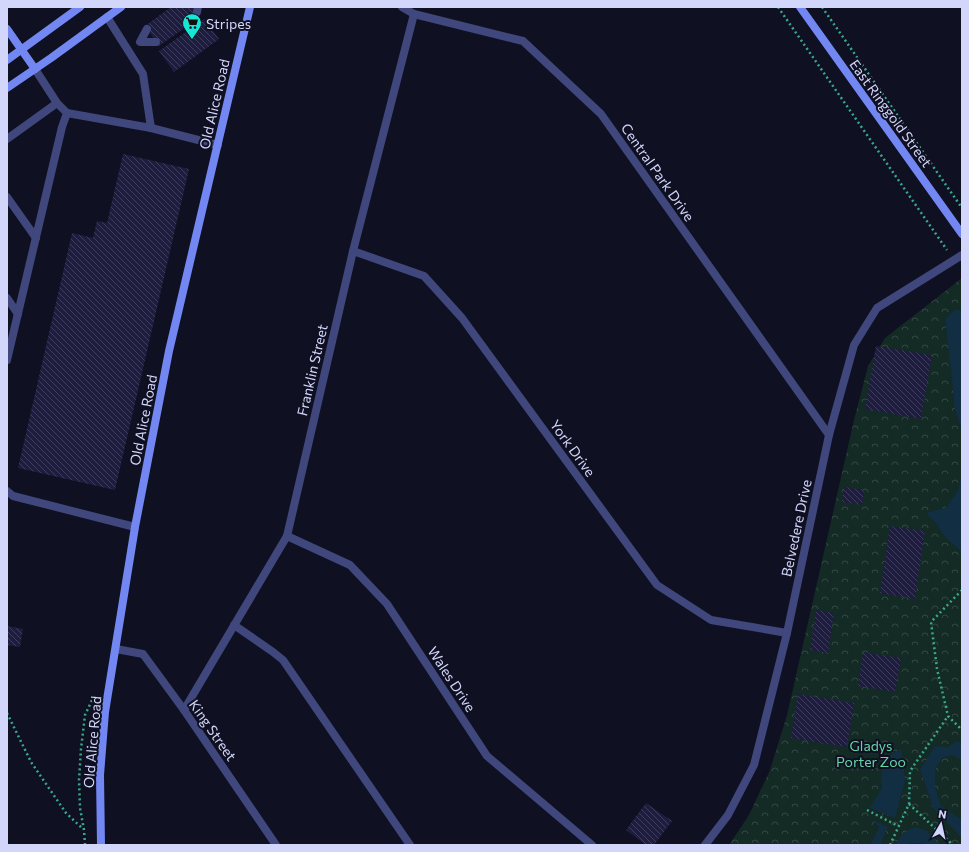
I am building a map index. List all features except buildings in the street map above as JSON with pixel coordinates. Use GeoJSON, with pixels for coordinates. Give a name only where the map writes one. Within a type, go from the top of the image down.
{"type":"FeatureCollection","features":[{"type":"Feature","properties":{"kind":"main road"},"geometry":{"type":"LineString","coordinates":[[7,60],[80,7]]}},
{"type":"Feature","properties":{"kind":"main road"},"geometry":{"type":"LineString","coordinates":[[7,88],[121,7]]}},
{"type":"Feature","properties":{"kind":"main road","name":"Old Alice Road"},"geometry":{"type":"LineString","coordinates":[[101,845],[100,775],[105,712],[135,528],[170,351],[250,7]]}},
{"type":"Feature","properties":{"kind":"main road","name":"East Ringgold Street"},"geometry":{"type":"LineString","coordinates":[[800,7],[962,234]]}},
{"type":"Feature","properties":{"kind":"main road"},"geometry":{"type":"LineString","coordinates":[[7,29],[35,69]]}},
{"type":"Feature","properties":{"kind":"street","name":"Central Park Drive"},"geometry":{"type":"LineString","coordinates":[[402,7],[414,14],[523,41],[601,114],[829,435]]}},
{"type":"Feature","properties":{"kind":"street","name":"Franklin Street"},"geometry":{"type":"LineString","coordinates":[[184,710],[287,536],[353,251],[414,14]]}},
{"type":"Feature","properties":{"kind":"street"},"geometry":{"type":"LineString","coordinates":[[107,17],[143,74],[151,128]]}},
{"type":"Feature","properties":{"kind":"street"},"geometry":{"type":"LineString","coordinates":[[128,50],[140,42],[147,29]]}},
{"type":"Feature","properties":{"kind":"street"},"geometry":{"type":"LineString","coordinates":[[140,42],[156,42]]}},
{"type":"Feature","properties":{"kind":"street"},"geometry":{"type":"LineString","coordinates":[[35,69],[57,103],[67,113],[151,128],[218,145]]}},
{"type":"Feature","properties":{"kind":"street"},"geometry":{"type":"LineString","coordinates":[[7,139],[57,103]]}},
{"type":"Feature","properties":{"kind":"street"},"geometry":{"type":"LineString","coordinates":[[7,360],[62,128],[67,113]]}},
{"type":"Feature","properties":{"kind":"street"},"geometry":{"type":"LineString","coordinates":[[7,196],[36,238]]}},
{"type":"Feature","properties":{"kind":"street","name":"York Drive"},"geometry":{"type":"LineString","coordinates":[[353,251],[424,276],[462,318],[657,585],[711,620],[786,634]]}},
{"type":"Feature","properties":{"kind":"street","name":"Belvedere Drive"},"geometry":{"type":"LineString","coordinates":[[705,845],[728,814],[754,766],[786,634],[829,435],[854,345],[877,308],[962,254]]}},
{"type":"Feature","properties":{"kind":"street"},"geometry":{"type":"LineString","coordinates":[[7,298],[18,314]]}},
{"type":"Feature","properties":{"kind":"street"},"geometry":{"type":"LineString","coordinates":[[7,491],[13,496],[135,528]]}},
{"type":"Feature","properties":{"kind":"street","name":"Wales Drive"},"geometry":{"type":"LineString","coordinates":[[287,536],[350,565],[387,604],[487,756],[592,845]]}},
{"type":"Feature","properties":{"kind":"street"},"geometry":{"type":"LineString","coordinates":[[234,625],[283,660],[410,845]]}},
{"type":"Feature","properties":{"kind":"street","name":"King Street"},"geometry":{"type":"LineString","coordinates":[[116,648],[143,654],[184,710],[276,845]]}},
{"type":"Feature","properties":{"kind":"path"},"geometry":{"type":"LineString","coordinates":[[778,7],[954,259]]}},
{"type":"Feature","properties":{"kind":"path"},"geometry":{"type":"LineString","coordinates":[[822,7],[962,208]]}},
{"type":"Feature","properties":{"kind":"path"},"geometry":{"type":"LineString","coordinates":[[962,590],[931,622],[937,669],[948,716],[962,730]]}},
{"type":"Feature","properties":{"kind":"path"},"geometry":{"type":"LineString","coordinates":[[7,713],[31,762],[66,813],[89,835]]}},
{"type":"Feature","properties":{"kind":"path"},"geometry":{"type":"LineString","coordinates":[[890,845],[909,804],[910,771],[948,716]]}},
{"type":"Feature","properties":{"kind":"path"},"geometry":{"type":"LineString","coordinates":[[909,804],[953,844]]}},
{"type":"Feature","properties":{"kind":"path"},"geometry":{"type":"LineString","coordinates":[[867,810],[898,826]]}},
{"type":"Feature","properties":{"kind":"path"},"geometry":{"type":"LineString","coordinates":[[84,830],[85,845]]}},
{"type":"Feature","properties":{"kind":"green space","name":"Gladys Porter Zoo"},"geometry":{"type":"Polygon","coordinates":[[[962,278],[962,845],[729,845],[749,815],[770,770],[787,715],[854,420],[868,366],[885,338],[962,278]]]}},
{"type":"Feature","properties":{"kind":"water"},"geometry":{"type":"Polygon","coordinates":[[[956,309],[962,312],[962,431],[954,406],[945,319],[956,309]]]}},
{"type":"Feature","properties":{"kind":"water"},"geometry":{"type":"Polygon","coordinates":[[[962,473],[962,552],[947,539],[926,513],[947,507],[958,490],[962,473]]]}},
{"type":"Feature","properties":{"kind":"water"},"geometry":{"type":"Polygon","coordinates":[[[957,741],[962,743],[962,762],[952,755],[942,758],[935,770],[935,787],[941,806],[962,820],[962,838],[933,808],[920,770],[935,746],[948,747],[957,741]]]}},
{"type":"Feature","properties":{"kind":"water"},"geometry":{"type":"Polygon","coordinates":[[[901,749],[905,781],[895,818],[870,808],[882,788],[882,764],[887,757],[901,749]]]}},
{"type":"Feature","properties":{"kind":"water"},"geometry":{"type":"Polygon","coordinates":[[[870,819],[888,827],[880,845],[870,845],[879,826],[870,819]]]}},
{"type":"Feature","properties":{"kind":"water"},"geometry":{"type":"Polygon","coordinates":[[[914,827],[926,830],[940,845],[909,843],[908,845],[895,845],[902,834],[914,827]]]}},
{"type":"Feature","properties":{"kind":"place","name":"Stripes"},"geometry":{"type":"Point","coordinates":[192,40]}}]}
